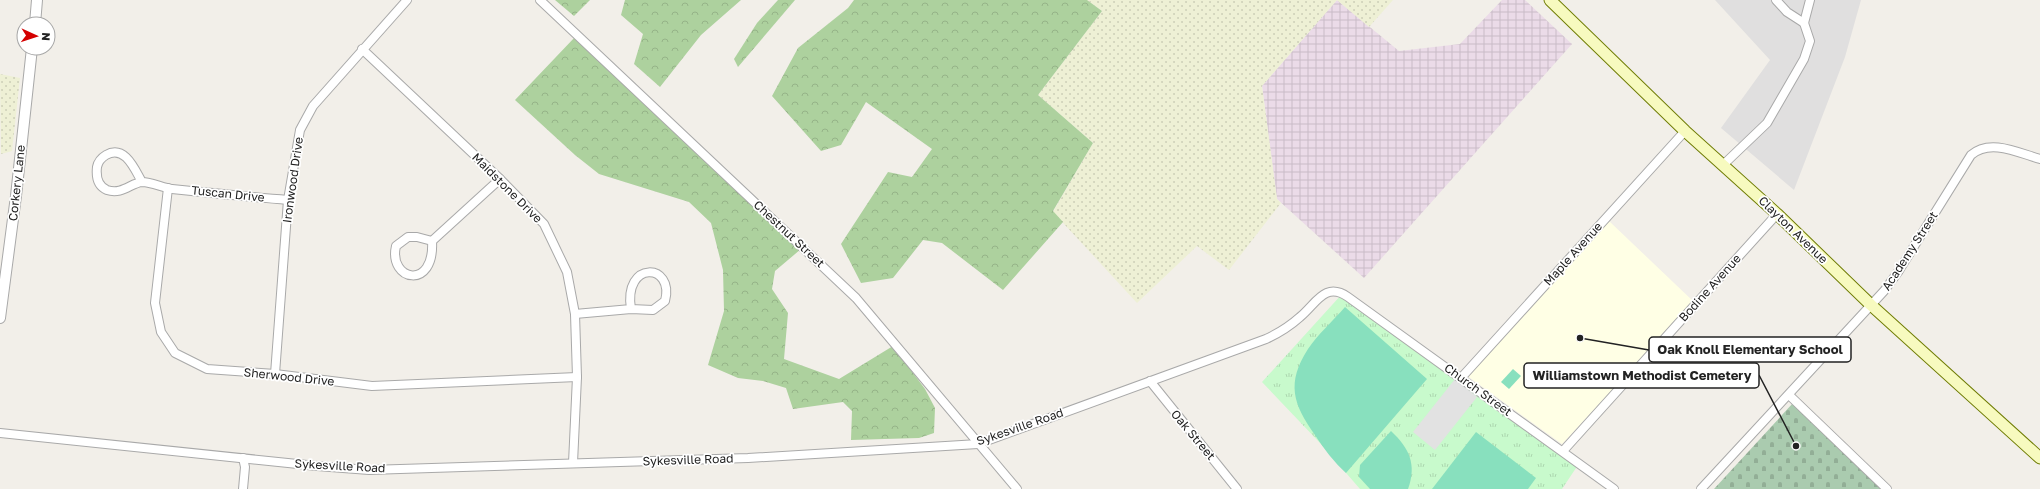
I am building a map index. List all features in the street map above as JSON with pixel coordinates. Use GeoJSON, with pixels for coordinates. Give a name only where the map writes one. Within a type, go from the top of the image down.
{"type":"FeatureCollection","features":[{"type":"Feature","properties":{"kind":"main road","name":"Clayton Avenue"},"geometry":{"type":"LineString","coordinates":[[1550,0],[1685,131],[1777,214],[1871,305],[2040,458]]}},
{"type":"Feature","properties":{"kind":"street"},"geometry":{"type":"LineString","coordinates":[[36,16],[38,0]]}},
{"type":"Feature","properties":{"kind":"street","name":"Ironwood Drive"},"geometry":{"type":"LineString","coordinates":[[275,374],[288,200],[300,130],[313,106],[407,0]]}},
{"type":"Feature","properties":{"kind":"street","name":"Chestnut Street"},"geometry":{"type":"LineString","coordinates":[[540,0],[856,298],[1017,489]]}},
{"type":"Feature","properties":{"kind":"street"},"geometry":{"type":"LineString","coordinates":[[1776,0],[1787,12],[1804,23]]}},
{"type":"Feature","properties":{"kind":"street"},"geometry":{"type":"LineString","coordinates":[[1723,165],[1767,122],[1800,65],[1810,41],[1804,23],[1810,0]]}},
{"type":"Feature","properties":{"kind":"street","name":"Maidstone Drive"},"geometry":{"type":"LineString","coordinates":[[362,49],[500,179],[544,224],[567,272],[575,314],[577,377],[573,463]]}},
{"type":"Feature","properties":{"kind":"street","name":"Corkery Lane"},"geometry":{"type":"LineString","coordinates":[[0,318],[16,196],[31,56]]}},
{"type":"Feature","properties":{"kind":"street","name":"Maple Avenue"},"geometry":{"type":"LineString","coordinates":[[1460,378],[1685,131]]}},
{"type":"Feature","properties":{"kind":"street","name":"Academy Street"},"geometry":{"type":"LineString","coordinates":[[1701,489],[1871,305],[1898,272],[1966,160],[1981,148],[1993,147],[2040,159]]}},
{"type":"Feature","properties":{"kind":"street"},"geometry":{"type":"LineString","coordinates":[[109,153],[120,153],[132,162],[142,182],[122,190],[106,190],[97,179],[98,164],[102,157],[109,153]]}},
{"type":"Feature","properties":{"kind":"street"},"geometry":{"type":"LineString","coordinates":[[432,241],[417,237],[408,237],[401,240],[396,246],[394,254],[395,262],[400,270],[408,274],[417,275],[425,271],[432,258],[432,241],[500,179]]}},
{"type":"Feature","properties":{"kind":"street","name":"Tuscan Drive"},"geometry":{"type":"LineString","coordinates":[[142,182],[168,188],[288,200]]}},
{"type":"Feature","properties":{"kind":"street","name":"Sherwood Drive"},"geometry":{"type":"LineString","coordinates":[[168,188],[155,303],[161,332],[175,353],[207,369],[275,374],[372,386],[577,377]]}},
{"type":"Feature","properties":{"kind":"street","name":"Bodine Avenue"},"geometry":{"type":"LineString","coordinates":[[1563,451],[1777,214]]}},
{"type":"Feature","properties":{"kind":"street"},"geometry":{"type":"LineString","coordinates":[[575,314],[631,309],[653,310],[665,301],[667,287],[664,279],[656,274],[647,273],[641,274],[635,278],[630,293],[631,309]]}},
{"type":"Feature","properties":{"kind":"street","name":"Sykesville Road"},"geometry":{"type":"LineString","coordinates":[[0,433],[369,470],[748,458],[978,444],[1266,339],[1290,325],[1323,294],[1332,291],[1342,292]]}},
{"type":"Feature","properties":{"kind":"street","name":"Church Street"},"geometry":{"type":"LineString","coordinates":[[1342,292],[1614,489]]}},
{"type":"Feature","properties":{"kind":"street","name":"Oak Street"},"geometry":{"type":"LineString","coordinates":[[1150,381],[1237,489]]}},
{"type":"Feature","properties":{"kind":"street"},"geometry":{"type":"LineString","coordinates":[[1789,395],[1887,489]]}},
{"type":"Feature","properties":{"kind":"street"},"geometry":{"type":"LineString","coordinates":[[243,458],[245,467],[243,489]]}},
{"type":"Feature","properties":{"kind":"shaded area"},"geometry":{"type":"Polygon","coordinates":[[[1087,0],[1337,0],[1262,86],[1277,199],[1281,203],[1229,270],[1197,246],[1137,303],[1053,212],[1093,143],[1038,95],[1102,11],[1087,0]]]}},
{"type":"Feature","properties":{"kind":"shaded area"},"geometry":{"type":"Polygon","coordinates":[[[1337,0],[1399,51],[1460,44],[1502,0],[1525,0],[1572,44],[1364,278],[1277,199],[1262,86],[1337,0]]]}},
{"type":"Feature","properties":{"kind":"shaded area"},"geometry":{"type":"Polygon","coordinates":[[[1337,0],[1393,0],[1369,27],[1337,0]]]}},
{"type":"Feature","properties":{"kind":"shaded area"},"geometry":{"type":"Polygon","coordinates":[[[1715,0],[1861,0],[1845,57],[1794,190],[1721,128],[1770,60],[1715,0]]]}},
{"type":"Feature","properties":{"kind":"shaded area"},"geometry":{"type":"Polygon","coordinates":[[[0,74],[20,78],[12,151],[1,154],[0,74]]]}},
{"type":"Feature","properties":{"kind":"shaded area"},"geometry":{"type":"Polygon","coordinates":[[[1609,221],[1694,302],[1562,444],[1466,375],[1609,221]]]}},
{"type":"Feature","properties":{"kind":"shaded area"},"geometry":{"type":"Polygon","coordinates":[[[1455,379],[1477,397],[1435,450],[1413,432],[1455,379]]]}},
{"type":"Feature","properties":{"kind":"green space"},"geometry":{"type":"Polygon","coordinates":[[[555,0],[590,0],[574,16],[555,0]]]}},
{"type":"Feature","properties":{"kind":"green space"},"geometry":{"type":"Polygon","coordinates":[[[625,0],[741,0],[701,35],[660,87],[634,64],[643,34],[621,15],[625,0]]]}},
{"type":"Feature","properties":{"kind":"green space"},"geometry":{"type":"Polygon","coordinates":[[[778,0],[795,0],[738,67],[734,59],[757,23],[778,0]]]}},
{"type":"Feature","properties":{"kind":"green space"},"geometry":{"type":"Polygon","coordinates":[[[854,0],[1087,0],[1102,11],[1038,95],[1093,143],[1053,211],[1063,222],[1003,290],[942,243],[923,240],[893,278],[861,283],[841,244],[888,172],[912,177],[932,149],[866,102],[841,145],[821,151],[772,96],[798,48],[848,8],[854,0]]]}},
{"type":"Feature","properties":{"kind":"green space"},"geometry":{"type":"Polygon","coordinates":[[[575,37],[801,249],[775,271],[772,289],[788,313],[784,359],[839,379],[893,346],[925,389],[935,408],[934,433],[919,438],[851,440],[852,411],[843,402],[793,409],[786,388],[763,381],[738,378],[708,365],[724,311],[723,270],[711,223],[689,202],[599,174],[575,155],[515,100],[575,37]]]}},
{"type":"Feature","properties":{"kind":"green space"},"geometry":{"type":"Polygon","coordinates":[[[1342,294],[1580,462],[1562,489],[1360,489],[1320,443],[1262,382],[1342,294]]]}},
{"type":"Feature","properties":{"kind":"green space"},"geometry":{"type":"Polygon","coordinates":[[[1345,307],[1427,379],[1346,473],[1329,455],[1307,424],[1297,403],[1295,393],[1297,372],[1301,361],[1312,343],[1345,307]]]}},
{"type":"Feature","properties":{"kind":"green space"},"geometry":{"type":"Polygon","coordinates":[[[1513,369],[1521,376],[1509,389],[1501,382],[1513,369]]]}},
{"type":"Feature","properties":{"kind":"green space"},"geometry":{"type":"Polygon","coordinates":[[[1793,403],[1885,489],[1714,489],[1793,403]]]}},
{"type":"Feature","properties":{"kind":"green space"},"geometry":{"type":"Polygon","coordinates":[[[1391,431],[1403,444],[1410,457],[1412,472],[1408,489],[1370,489],[1359,477],[1360,465],[1391,431]]]}},
{"type":"Feature","properties":{"kind":"green space"},"geometry":{"type":"Polygon","coordinates":[[[1476,432],[1536,478],[1528,489],[1432,489],[1476,432]]]}},
{"type":"Feature","properties":{"kind":"place","name":"Oak Knoll Elementary School"},"geometry":{"type":"Point","coordinates":[1580,338]}},
{"type":"Feature","properties":{"kind":"place","name":"Williamstown Methodist Cemetery"},"geometry":{"type":"Point","coordinates":[1796,446]}}]}
